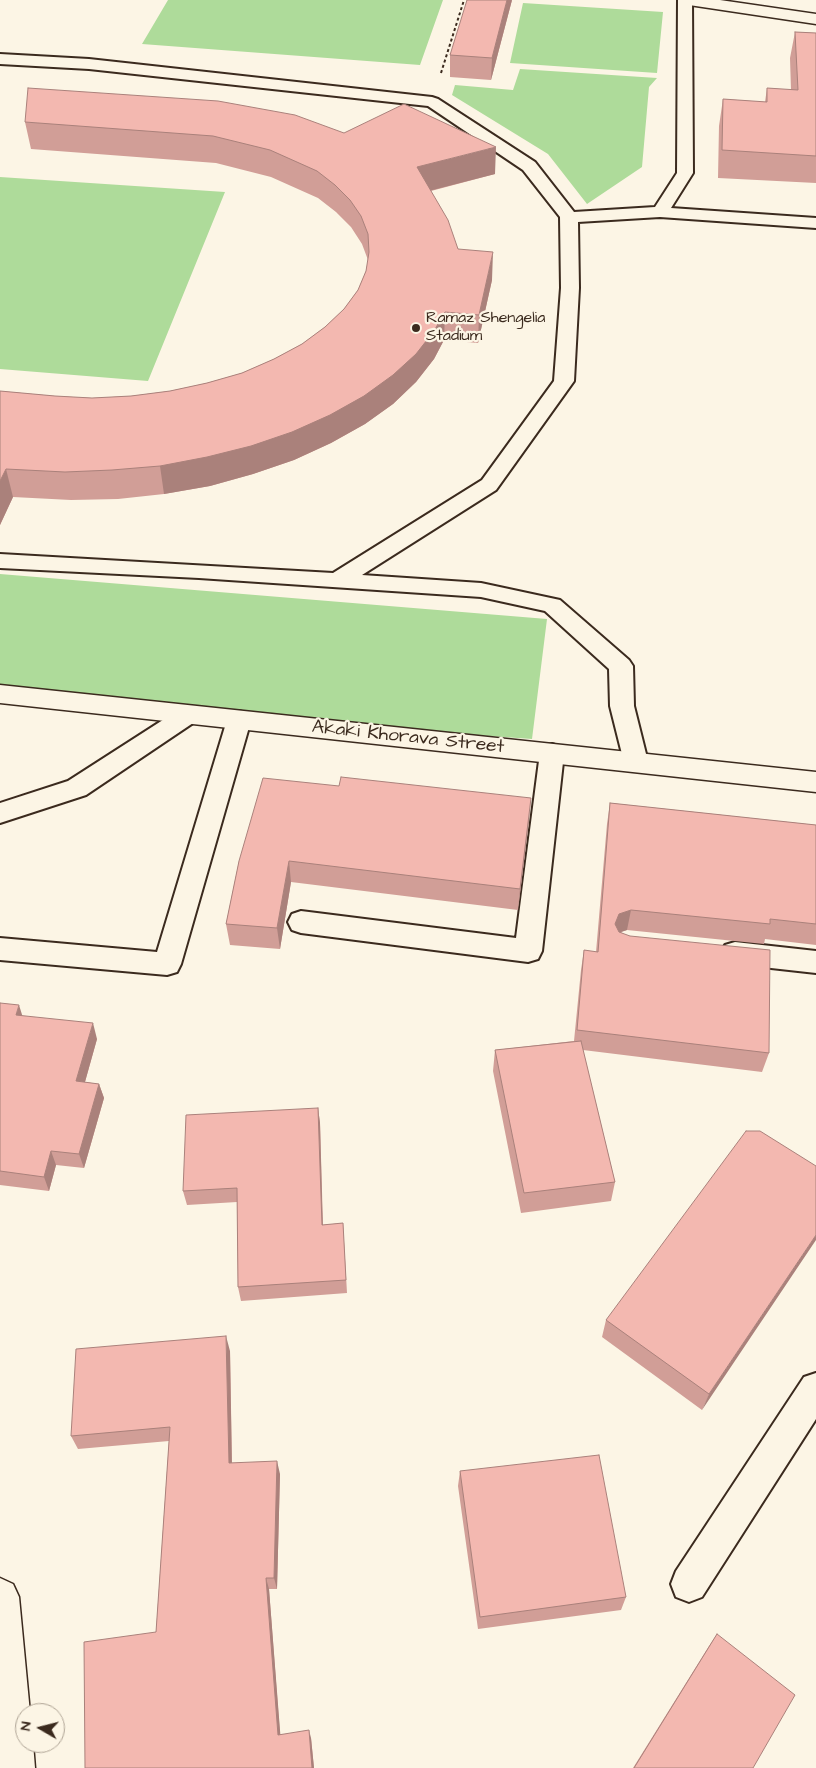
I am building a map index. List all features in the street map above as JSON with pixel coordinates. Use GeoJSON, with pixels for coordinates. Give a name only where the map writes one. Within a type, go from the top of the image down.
{"type":"FeatureCollection","features":[{"type":"Feature","properties":{"kind":"street"},"geometry":{"type":"LineString","coordinates":[[689,0],[816,19]]}},
{"type":"Feature","properties":{"kind":"street","name":"Akaki Khorava Street"},"geometry":{"type":"LineString","coordinates":[[0,694],[816,782]]}},
{"type":"Feature","properties":{"kind":"street"},"geometry":{"type":"LineString","coordinates":[[0,1597],[14,1768]]}},
{"type":"Feature","properties":{"kind":"lane"},"geometry":{"type":"LineString","coordinates":[[660,212],[685,173],[685,0]]}},
{"type":"Feature","properties":{"kind":"lane"},"geometry":{"type":"LineString","coordinates":[[0,59],[89,64],[432,102],[529,166],[569,217],[570,288],[564,381],[489,485],[336,581]]}},
{"type":"Feature","properties":{"kind":"lane"},"geometry":{"type":"LineString","coordinates":[[569,217],[660,212],[816,223]]}},
{"type":"Feature","properties":{"kind":"lane"},"geometry":{"type":"LineString","coordinates":[[0,561],[481,590],[552,604],[621,666],[622,706],[636,762]]}},
{"type":"Feature","properties":{"kind":"lane"},"geometry":{"type":"LineString","coordinates":[[0,813],[77,788],[188,715]]}},
{"type":"Feature","properties":{"kind":"lane"},"geometry":{"type":"LineString","coordinates":[[0,950],[167,964],[239,720]]}},
{"type":"Feature","properties":{"kind":"lane"},"geometry":{"type":"LineString","coordinates":[[301,922],[528,951],[552,753]]}},
{"type":"Feature","properties":{"kind":"lane"},"geometry":{"type":"LineString","coordinates":[[707,951],[816,962]]}},
{"type":"Feature","properties":{"kind":"lane"},"geometry":{"type":"LineString","coordinates":[[689,1584],[816,1389]]}},
{"type":"Feature","properties":{"kind":"path"},"geometry":{"type":"LineString","coordinates":[[432,102],[464,0]]}},
{"type":"Feature","properties":{"kind":"green space"},"geometry":{"type":"Polygon","coordinates":[[[168,0],[443,0],[420,65],[142,44],[168,0]]]}},
{"type":"Feature","properties":{"kind":"green space"},"geometry":{"type":"Polygon","coordinates":[[[523,3],[663,12],[657,73],[510,63],[523,3]]]}},
{"type":"Feature","properties":{"kind":"green space"},"geometry":{"type":"Polygon","coordinates":[[[520,69],[657,78],[649,87],[642,167],[587,204],[548,154],[452,95],[455,85],[513,90],[520,69]]]}},
{"type":"Feature","properties":{"kind":"green space"},"geometry":{"type":"Polygon","coordinates":[[[0,177],[225,192],[148,381],[0,369],[0,177]]]}},
{"type":"Feature","properties":{"kind":"green space"},"geometry":{"type":"Polygon","coordinates":[[[0,574],[547,619],[532,739],[188,715],[0,694],[0,574]]]}},
{"type":"Feature","properties":{"kind":"building"},"geometry":{"type":"Polygon","coordinates":[[[467,0],[507,0],[492,58],[450,55],[467,0]]]}},
{"type":"Feature","properties":{"kind":"building"},"geometry":{"type":"Polygon","coordinates":[[[795,32],[816,33],[816,156],[722,150],[723,99],[767,102],[767,88],[798,90],[795,32]]]}},
{"type":"Feature","properties":{"kind":"building"},"geometry":{"type":"Polygon","coordinates":[[[28,88],[218,101],[295,115],[344,133],[404,104],[496,147],[417,167],[448,220],[458,249],[493,252],[479,315],[445,312],[434,331],[416,354],[393,375],[364,396],[330,415],[292,432],[251,446],[160,466],[65,472],[6,469],[0,481],[0,391],[92,398],[131,396],[170,391],[242,373],[302,344],[325,327],[344,309],[358,290],[366,271],[369,252],[368,234],[361,216],[350,200],[317,171],[270,150],[213,136],[25,122],[28,88]]]}},
{"type":"Feature","properties":{"kind":"building"},"geometry":{"type":"Polygon","coordinates":[[[341,777],[531,798],[520,889],[289,861],[277,928],[226,924],[239,861],[263,778],[339,786],[341,777]]]}},
{"type":"Feature","properties":{"kind":"building"},"geometry":{"type":"Polygon","coordinates":[[[610,803],[816,825],[816,924],[770,919],[770,924],[631,910],[619,914],[615,924],[619,932],[630,936],[770,950],[769,1053],[577,1030],[584,950],[598,952],[610,803]]]}},
{"type":"Feature","properties":{"kind":"building"},"geometry":{"type":"Polygon","coordinates":[[[0,1003],[19,1005],[16,1015],[93,1023],[76,1081],[99,1084],[79,1154],[51,1151],[44,1177],[0,1171],[0,1003]]]}},
{"type":"Feature","properties":{"kind":"building"},"geometry":{"type":"Polygon","coordinates":[[[581,1041],[615,1182],[524,1193],[495,1050],[581,1041]]]}},
{"type":"Feature","properties":{"kind":"building"},"geometry":{"type":"Polygon","coordinates":[[[318,1108],[322,1225],[343,1223],[346,1280],[238,1287],[237,1188],[183,1191],[186,1115],[318,1108]]]}},
{"type":"Feature","properties":{"kind":"building"},"geometry":{"type":"Polygon","coordinates":[[[746,1131],[760,1131],[816,1166],[816,1235],[709,1394],[606,1320],[746,1131]]]}},
{"type":"Feature","properties":{"kind":"building"},"geometry":{"type":"Polygon","coordinates":[[[226,1336],[229,1463],[277,1461],[274,1578],[266,1578],[278,1735],[309,1730],[312,1768],[85,1768],[84,1642],[156,1632],[170,1427],[71,1436],[76,1349],[226,1336]]]}},
{"type":"Feature","properties":{"kind":"building"},"geometry":{"type":"Polygon","coordinates":[[[599,1455],[626,1597],[480,1617],[460,1471],[599,1455]]]}},
{"type":"Feature","properties":{"kind":"building"},"geometry":{"type":"Polygon","coordinates":[[[717,1634],[795,1695],[753,1768],[634,1768],[717,1634]]]}},
{"type":"Feature","properties":{"kind":"place","name":"Ramaz Shengelia Stadium"},"geometry":{"type":"Point","coordinates":[416,328]}}]}
